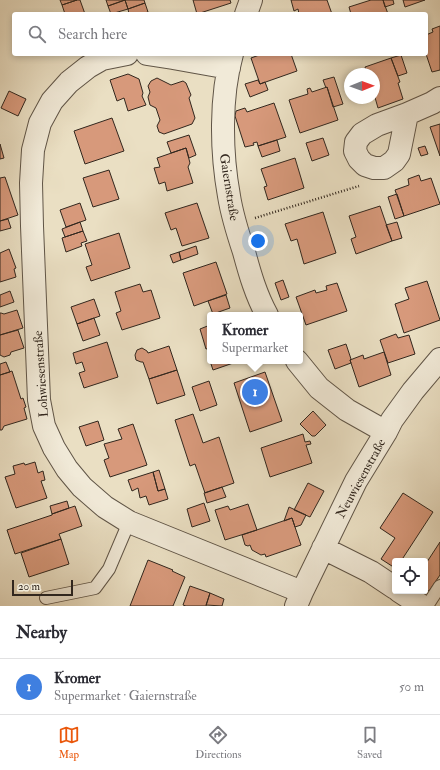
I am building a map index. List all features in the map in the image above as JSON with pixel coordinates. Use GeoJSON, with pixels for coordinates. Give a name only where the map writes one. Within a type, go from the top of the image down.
{"type":"FeatureCollection","features":[{"type":"Feature","properties":{"kind":"street"},"geometry":{"type":"LineString","coordinates":[[247,12],[251,0]]}},
{"type":"Feature","properties":{"kind":"street","name":"Lohwiesenstraße"},"geometry":{"type":"LineString","coordinates":[[117,56],[102,59],[88,67],[69,82],[52,101],[40,123],[33,150],[31,183],[39,400],[44,426],[54,448],[68,469],[82,486],[104,507],[129,522],[299,599]]}},
{"type":"Feature","properties":{"kind":"street"},"geometry":{"type":"LineString","coordinates":[[160,56],[230,61]]}},
{"type":"Feature","properties":{"kind":"street","name":"Gaiernstraße"},"geometry":{"type":"LineString","coordinates":[[230,61],[225,99],[223,133],[229,197],[235,224],[252,281],[266,312]]}},
{"type":"Feature","properties":{"kind":"street"},"geometry":{"type":"LineString","coordinates":[[407,114],[399,154],[394,161],[384,168],[374,168],[365,165],[359,159],[355,151],[356,142],[362,134],[377,125],[407,114],[440,98]]}},
{"type":"Feature","properties":{"kind":"street","name":"Neuwiesenstraße"},"geometry":{"type":"LineString","coordinates":[[299,599],[356,481],[392,420],[413,391],[440,359]]}},
{"type":"Feature","properties":{"kind":"street"},"geometry":{"type":"LineString","coordinates":[[299,364],[319,388],[347,410],[386,432]]}},
{"type":"Feature","properties":{"kind":"street"},"geometry":{"type":"LineString","coordinates":[[323,548],[371,572],[392,586]]}},
{"type":"Feature","properties":{"kind":"street"},"geometry":{"type":"LineString","coordinates":[[404,594],[422,606]]}},
{"type":"Feature","properties":{"kind":"lane"},"geometry":{"type":"LineString","coordinates":[[46,598],[96,588],[109,569],[129,522]]}},
{"type":"Feature","properties":{"kind":"lane"},"geometry":{"type":"LineString","coordinates":[[427,606],[440,586]]}},
{"type":"Feature","properties":{"kind":"path"},"geometry":{"type":"LineString","coordinates":[[235,224],[362,185],[374,168]]}},
{"type":"Feature","properties":{"kind":"building"},"geometry":{"type":"Polygon","coordinates":[[[60,0],[77,0],[62,5],[60,0]]]}},
{"type":"Feature","properties":{"kind":"building"},"geometry":{"type":"Polygon","coordinates":[[[80,0],[84,12],[64,12],[62,5],[80,0]]]}},
{"type":"Feature","properties":{"kind":"building"},"geometry":{"type":"Polygon","coordinates":[[[106,0],[125,0],[108,6],[106,0]]]}},
{"type":"Feature","properties":{"kind":"building"},"geometry":{"type":"Polygon","coordinates":[[[125,0],[128,9],[118,12],[110,12],[108,6],[125,0]]]}},
{"type":"Feature","properties":{"kind":"building"},"geometry":{"type":"Polygon","coordinates":[[[125,0],[144,0],[145,3],[128,9],[125,0]]]}},
{"type":"Feature","properties":{"kind":"building"},"geometry":{"type":"Polygon","coordinates":[[[193,0],[230,0],[231,3],[203,12],[196,12],[193,0]]]}},
{"type":"Feature","properties":{"kind":"building"},"geometry":{"type":"Polygon","coordinates":[[[291,0],[327,0],[331,12],[299,12],[298,9],[294,11],[291,0]]]}},
{"type":"Feature","properties":{"kind":"building"},"geometry":{"type":"Polygon","coordinates":[[[371,0],[383,0],[387,12],[350,12],[349,7],[371,0]]]}},
{"type":"Feature","properties":{"kind":"building"},"geometry":{"type":"Polygon","coordinates":[[[383,0],[393,0],[394,4],[385,7],[383,0]]]}},
{"type":"Feature","properties":{"kind":"building"},"geometry":{"type":"Polygon","coordinates":[[[403,0],[425,0],[405,7],[403,0]]]}},
{"type":"Feature","properties":{"kind":"building"},"geometry":{"type":"Polygon","coordinates":[[[145,3],[148,12],[129,12],[128,9],[145,3]]]}},
{"type":"Feature","properties":{"kind":"building"},"geometry":{"type":"Polygon","coordinates":[[[440,26],[440,70],[432,72],[427,56],[428,56],[428,34],[433,32],[432,29],[440,26]]]}},
{"type":"Feature","properties":{"kind":"building"},"geometry":{"type":"Polygon","coordinates":[[[256,56],[292,56],[297,71],[260,84],[251,58],[256,56]]]}},
{"type":"Feature","properties":{"kind":"building"},"geometry":{"type":"Polygon","coordinates":[[[401,56],[407,73],[398,76],[391,58],[401,56]]]}},
{"type":"Feature","properties":{"kind":"building"},"geometry":{"type":"Polygon","coordinates":[[[391,58],[400,82],[398,83],[403,99],[378,108],[377,104],[380,104],[380,68],[365,67],[391,58]]]}},
{"type":"Feature","properties":{"kind":"building"},"geometry":{"type":"Polygon","coordinates":[[[128,74],[139,79],[143,93],[142,96],[146,105],[128,111],[124,98],[117,101],[110,80],[128,74]]]}},
{"type":"Feature","properties":{"kind":"building"},"geometry":{"type":"Polygon","coordinates":[[[334,77],[343,104],[333,107],[327,87],[326,88],[323,80],[334,77]]]}},
{"type":"Feature","properties":{"kind":"building"},"geometry":{"type":"Polygon","coordinates":[[[157,78],[171,85],[183,81],[186,83],[191,95],[189,98],[195,118],[192,124],[164,134],[159,132],[157,126],[160,120],[156,108],[150,105],[148,97],[150,92],[148,86],[151,81],[157,78]]]}},
{"type":"Feature","properties":{"kind":"building"},"geometry":{"type":"Polygon","coordinates":[[[258,80],[260,84],[265,82],[268,90],[250,97],[245,84],[258,80]]]}},
{"type":"Feature","properties":{"kind":"building"},"geometry":{"type":"Polygon","coordinates":[[[327,87],[338,120],[300,133],[289,100],[308,94],[307,89],[310,88],[312,92],[327,87]]]}},
{"type":"Feature","properties":{"kind":"building"},"geometry":{"type":"Polygon","coordinates":[[[9,91],[26,99],[18,116],[1,108],[9,91]]]}},
{"type":"Feature","properties":{"kind":"building"},"geometry":{"type":"Polygon","coordinates":[[[274,103],[286,137],[258,146],[257,142],[253,143],[254,145],[245,147],[235,116],[236,111],[245,108],[247,112],[274,103]]]}},
{"type":"Feature","properties":{"kind":"building"},"geometry":{"type":"Polygon","coordinates":[[[112,118],[124,151],[85,164],[74,131],[112,118]]]}},
{"type":"Feature","properties":{"kind":"building"},"geometry":{"type":"Polygon","coordinates":[[[440,124],[440,156],[430,127],[440,124]]]}},
{"type":"Feature","properties":{"kind":"building"},"geometry":{"type":"Polygon","coordinates":[[[189,135],[196,155],[189,158],[186,148],[171,153],[167,142],[189,135]]]}},
{"type":"Feature","properties":{"kind":"building"},"geometry":{"type":"Polygon","coordinates":[[[323,138],[329,155],[312,161],[306,143],[323,138]]]}},
{"type":"Feature","properties":{"kind":"building"},"geometry":{"type":"Polygon","coordinates":[[[277,140],[280,151],[262,157],[258,146],[277,140]]]}},
{"type":"Feature","properties":{"kind":"building"},"geometry":{"type":"Polygon","coordinates":[[[0,144],[4,158],[0,159],[0,144]]]}},
{"type":"Feature","properties":{"kind":"building"},"geometry":{"type":"Polygon","coordinates":[[[425,146],[428,154],[421,156],[418,148],[425,146]]]}},
{"type":"Feature","properties":{"kind":"building"},"geometry":{"type":"Polygon","coordinates":[[[186,148],[190,163],[188,167],[193,183],[167,191],[165,182],[159,184],[154,168],[160,167],[157,158],[186,148]]]}},
{"type":"Feature","properties":{"kind":"building"},"geometry":{"type":"Polygon","coordinates":[[[295,158],[304,188],[268,200],[264,187],[267,186],[261,169],[295,158]]]}},
{"type":"Feature","properties":{"kind":"building"},"geometry":{"type":"Polygon","coordinates":[[[109,170],[119,199],[93,207],[83,178],[109,170]]]}},
{"type":"Feature","properties":{"kind":"building"},"geometry":{"type":"Polygon","coordinates":[[[419,175],[421,181],[431,178],[440,204],[404,216],[395,190],[409,185],[408,179],[419,175]]]}},
{"type":"Feature","properties":{"kind":"building"},"geometry":{"type":"Polygon","coordinates":[[[5,177],[18,215],[0,221],[0,178],[5,177]]]}},
{"type":"Feature","properties":{"kind":"building"},"geometry":{"type":"Polygon","coordinates":[[[397,194],[404,216],[395,219],[388,197],[397,194]]]}},
{"type":"Feature","properties":{"kind":"building"},"geometry":{"type":"Polygon","coordinates":[[[80,203],[86,220],[66,227],[60,210],[80,203]]]}},
{"type":"Feature","properties":{"kind":"building"},"geometry":{"type":"Polygon","coordinates":[[[197,203],[209,238],[182,246],[176,228],[171,230],[165,213],[197,203]]]}},
{"type":"Feature","properties":{"kind":"building"},"geometry":{"type":"Polygon","coordinates":[[[380,206],[392,241],[356,254],[351,239],[356,237],[349,216],[380,206]]]}},
{"type":"Feature","properties":{"kind":"building"},"geometry":{"type":"Polygon","coordinates":[[[323,212],[336,253],[304,264],[297,239],[291,241],[285,224],[323,212]]]}},
{"type":"Feature","properties":{"kind":"building"},"geometry":{"type":"Polygon","coordinates":[[[8,219],[11,228],[0,231],[0,221],[8,219]]]}},
{"type":"Feature","properties":{"kind":"building"},"geometry":{"type":"Polygon","coordinates":[[[80,222],[83,231],[65,237],[62,229],[80,222]]]}},
{"type":"Feature","properties":{"kind":"building"},"geometry":{"type":"Polygon","coordinates":[[[397,222],[402,238],[392,241],[386,225],[397,222]]]}},
{"type":"Feature","properties":{"kind":"building"},"geometry":{"type":"Polygon","coordinates":[[[83,231],[87,241],[81,243],[82,246],[66,252],[62,238],[83,231]]]}},
{"type":"Feature","properties":{"kind":"building"},"geometry":{"type":"Polygon","coordinates":[[[119,233],[130,268],[91,281],[86,267],[92,265],[85,244],[119,233]]]}},
{"type":"Feature","properties":{"kind":"building"},"geometry":{"type":"Polygon","coordinates":[[[196,246],[198,254],[181,260],[179,252],[196,246]]]}},
{"type":"Feature","properties":{"kind":"building"},"geometry":{"type":"Polygon","coordinates":[[[9,249],[16,268],[14,269],[16,277],[0,282],[0,253],[9,249]]]}},
{"type":"Feature","properties":{"kind":"building"},"geometry":{"type":"Polygon","coordinates":[[[179,252],[181,260],[173,263],[170,255],[179,252]]]}},
{"type":"Feature","properties":{"kind":"building"},"geometry":{"type":"Polygon","coordinates":[[[216,262],[227,294],[194,306],[183,273],[216,262]]]}},
{"type":"Feature","properties":{"kind":"building"},"geometry":{"type":"Polygon","coordinates":[[[283,280],[289,297],[281,300],[275,283],[283,280]]]}},
{"type":"Feature","properties":{"kind":"building"},"geometry":{"type":"Polygon","coordinates":[[[427,281],[440,320],[404,333],[395,304],[409,299],[405,288],[427,281]]]}},
{"type":"Feature","properties":{"kind":"building"},"geometry":{"type":"Polygon","coordinates":[[[337,283],[347,311],[306,325],[303,312],[301,312],[296,297],[315,290],[316,293],[327,290],[326,286],[337,283]]]}},
{"type":"Feature","properties":{"kind":"building"},"geometry":{"type":"Polygon","coordinates":[[[140,284],[143,292],[151,290],[160,318],[122,330],[116,313],[121,311],[115,292],[140,284]]]}},
{"type":"Feature","properties":{"kind":"building"},"geometry":{"type":"Polygon","coordinates":[[[10,291],[14,302],[0,307],[0,295],[10,291]]]}},
{"type":"Feature","properties":{"kind":"building"},"geometry":{"type":"Polygon","coordinates":[[[226,295],[230,308],[219,312],[212,312],[208,301],[226,295]]]}},
{"type":"Feature","properties":{"kind":"building"},"geometry":{"type":"Polygon","coordinates":[[[94,299],[100,316],[77,324],[71,307],[94,299]]]}},
{"type":"Feature","properties":{"kind":"building"},"geometry":{"type":"Polygon","coordinates":[[[17,310],[23,328],[0,335],[0,313],[4,314],[17,310]]]}},
{"type":"Feature","properties":{"kind":"building"},"geometry":{"type":"Polygon","coordinates":[[[94,318],[100,335],[83,341],[77,324],[94,318]]]}},
{"type":"Feature","properties":{"kind":"building"},"geometry":{"type":"Polygon","coordinates":[[[207,326],[207,349],[206,349],[200,329],[207,326]]]}},
{"type":"Feature","properties":{"kind":"building"},"geometry":{"type":"Polygon","coordinates":[[[18,330],[24,348],[11,352],[10,355],[4,357],[0,355],[0,335],[18,330]]]}},
{"type":"Feature","properties":{"kind":"building"},"geometry":{"type":"Polygon","coordinates":[[[396,334],[398,338],[409,335],[415,354],[388,363],[380,340],[396,334]]]}},
{"type":"Feature","properties":{"kind":"building"},"geometry":{"type":"Polygon","coordinates":[[[107,342],[118,377],[84,388],[79,373],[85,371],[82,362],[76,364],[73,353],[107,342]]]}},
{"type":"Feature","properties":{"kind":"building"},"geometry":{"type":"Polygon","coordinates":[[[346,344],[351,363],[335,369],[328,350],[346,344]]]}},
{"type":"Feature","properties":{"kind":"building"},"geometry":{"type":"Polygon","coordinates":[[[169,346],[177,370],[149,379],[143,362],[136,360],[135,355],[137,350],[142,348],[148,353],[169,346]]]}},
{"type":"Feature","properties":{"kind":"building"},"geometry":{"type":"Polygon","coordinates":[[[384,352],[391,375],[359,387],[350,360],[363,355],[364,359],[384,352]]]}},
{"type":"Feature","properties":{"kind":"building"},"geometry":{"type":"Polygon","coordinates":[[[6,362],[10,372],[0,375],[0,364],[6,362]]]}},
{"type":"Feature","properties":{"kind":"building"},"geometry":{"type":"Polygon","coordinates":[[[211,364],[230,364],[213,370],[211,364]]]}},
{"type":"Feature","properties":{"kind":"building"},"geometry":{"type":"Polygon","coordinates":[[[177,370],[185,395],[157,404],[149,379],[177,370]]]}},
{"type":"Feature","properties":{"kind":"building"},"geometry":{"type":"Polygon","coordinates":[[[12,371],[21,399],[23,398],[26,407],[24,408],[27,419],[4,426],[2,430],[0,430],[0,375],[12,371]]]}},
{"type":"Feature","properties":{"kind":"building"},"geometry":{"type":"Polygon","coordinates":[[[265,372],[282,421],[250,432],[234,383],[265,372]]]}},
{"type":"Feature","properties":{"kind":"building"},"geometry":{"type":"Polygon","coordinates":[[[209,381],[217,405],[200,411],[192,387],[209,381]]]}},
{"type":"Feature","properties":{"kind":"building"},"geometry":{"type":"Polygon","coordinates":[[[313,411],[326,425],[315,436],[312,436],[300,424],[313,411]]]}},
{"type":"Feature","properties":{"kind":"building"},"geometry":{"type":"Polygon","coordinates":[[[193,414],[203,443],[219,437],[234,483],[205,493],[195,464],[190,466],[175,420],[193,414]]]}},
{"type":"Feature","properties":{"kind":"building"},"geometry":{"type":"Polygon","coordinates":[[[98,421],[104,440],[86,446],[79,427],[98,421]]]}},
{"type":"Feature","properties":{"kind":"building"},"geometry":{"type":"Polygon","coordinates":[[[133,424],[147,465],[110,477],[104,460],[109,458],[104,444],[122,439],[118,429],[133,424]]]}},
{"type":"Feature","properties":{"kind":"building"},"geometry":{"type":"Polygon","coordinates":[[[303,434],[305,442],[310,441],[311,444],[306,445],[312,463],[270,477],[261,448],[303,434]]]}},
{"type":"Feature","properties":{"kind":"building"},"geometry":{"type":"Polygon","coordinates":[[[35,462],[38,473],[43,471],[45,480],[41,481],[47,498],[16,508],[5,477],[15,474],[13,466],[35,462]]]}},
{"type":"Feature","properties":{"kind":"building"},"geometry":{"type":"Polygon","coordinates":[[[159,470],[165,489],[158,491],[153,472],[159,470]]]}},
{"type":"Feature","properties":{"kind":"building"},"geometry":{"type":"Polygon","coordinates":[[[153,472],[158,491],[165,489],[168,499],[149,505],[146,496],[140,498],[138,488],[132,491],[128,480],[153,472]]]}},
{"type":"Feature","properties":{"kind":"building"},"geometry":{"type":"Polygon","coordinates":[[[308,483],[324,491],[310,517],[294,510],[308,483]]]}},
{"type":"Feature","properties":{"kind":"building"},"geometry":{"type":"Polygon","coordinates":[[[222,487],[226,497],[207,503],[204,493],[222,487]]]}},
{"type":"Feature","properties":{"kind":"building"},"geometry":{"type":"Polygon","coordinates":[[[403,493],[433,512],[403,558],[392,558],[392,566],[381,559],[395,538],[380,528],[403,493]]]}},
{"type":"Feature","properties":{"kind":"building"},"geometry":{"type":"Polygon","coordinates":[[[67,501],[69,508],[52,514],[50,506],[67,501]]]}},
{"type":"Feature","properties":{"kind":"building"},"geometry":{"type":"Polygon","coordinates":[[[204,503],[210,521],[192,527],[187,509],[204,503]]]}},
{"type":"Feature","properties":{"kind":"building"},"geometry":{"type":"Polygon","coordinates":[[[248,504],[257,530],[225,540],[215,510],[228,506],[230,510],[248,504]]]}},
{"type":"Feature","properties":{"kind":"building"},"geometry":{"type":"Polygon","coordinates":[[[75,506],[82,526],[59,534],[61,539],[15,554],[7,530],[75,506]]]}},
{"type":"Feature","properties":{"kind":"building"},"geometry":{"type":"Polygon","coordinates":[[[289,507],[306,515],[301,525],[295,527],[292,518],[284,521],[289,507]]]}},
{"type":"Feature","properties":{"kind":"building"},"geometry":{"type":"Polygon","coordinates":[[[292,518],[301,545],[266,557],[265,554],[261,555],[252,550],[250,545],[245,545],[242,535],[292,518]]]}},
{"type":"Feature","properties":{"kind":"building"},"geometry":{"type":"Polygon","coordinates":[[[61,539],[69,564],[29,577],[21,553],[61,539]]]}},
{"type":"Feature","properties":{"kind":"building"},"geometry":{"type":"Polygon","coordinates":[[[440,542],[440,575],[429,591],[428,590],[428,560],[440,542]]]}},
{"type":"Feature","properties":{"kind":"building"},"geometry":{"type":"Polygon","coordinates":[[[148,560],[173,570],[172,571],[185,577],[173,606],[130,606],[148,560]]]}},
{"type":"Feature","properties":{"kind":"building"},"geometry":{"type":"Polygon","coordinates":[[[190,586],[210,593],[206,606],[183,605],[190,586]]]}},
{"type":"Feature","properties":{"kind":"building"},"geometry":{"type":"Polygon","coordinates":[[[210,593],[224,599],[222,606],[206,605],[210,593]]]}},
{"type":"Feature","properties":{"kind":"place","name":"Kromer"},"geometry":{"type":"Point","coordinates":[255,392]}}]}
